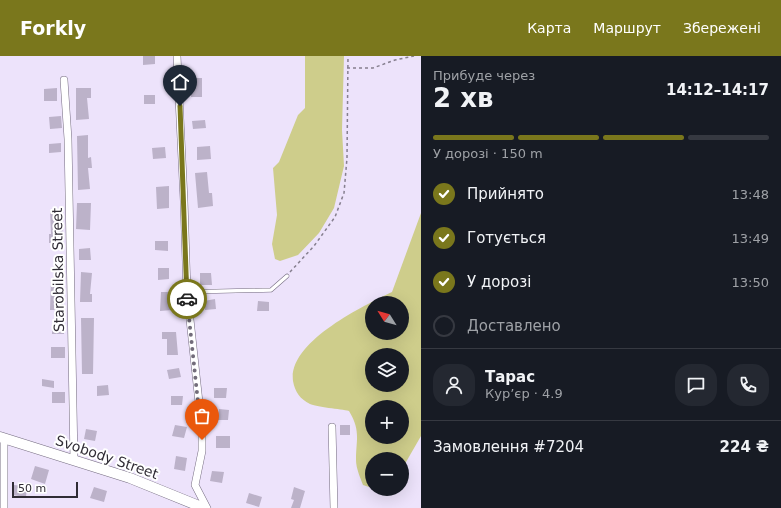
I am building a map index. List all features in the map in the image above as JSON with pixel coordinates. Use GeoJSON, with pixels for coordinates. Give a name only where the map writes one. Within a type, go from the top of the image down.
{"type":"FeatureCollection","features":[{"type":"Feature","properties":{"kind":"street"},"geometry":{"type":"LineString","coordinates":[[177,56],[187,292],[202,430],[202,451],[195,485],[205,508]]}},
{"type":"Feature","properties":{"kind":"street","name":"Starobilska Street"},"geometry":{"type":"LineString","coordinates":[[64,80],[69,161],[74,460]]}},
{"type":"Feature","properties":{"kind":"street"},"geometry":{"type":"LineString","coordinates":[[332,427],[334,508]]}},
{"type":"Feature","properties":{"kind":"street"},"geometry":{"type":"LineString","coordinates":[[2,437],[4,508]]}},
{"type":"Feature","properties":{"kind":"street","name":"Svobody Street"},"geometry":{"type":"LineString","coordinates":[[2,437],[130,478],[205,508]]}},
{"type":"Feature","properties":{"kind":"lane"},"geometry":{"type":"LineString","coordinates":[[187,292],[271,290],[287,276]]}},
{"type":"Feature","properties":{"kind":"path"},"geometry":{"type":"LineString","coordinates":[[287,276],[314,246],[336,217],[344,193],[347,158],[348,56]]}},
{"type":"Feature","properties":{"kind":"path"},"geometry":{"type":"LineString","coordinates":[[347,68],[373,68],[395,60],[414,56]]}},
{"type":"Feature","properties":{"kind":"shaded area"},"geometry":{"type":"Polygon","coordinates":[[[305,56],[344,56],[342,130],[344,166],[334,208],[319,233],[298,255],[280,261],[275,259],[272,244],[277,215],[273,168],[279,162],[298,115],[305,108],[305,56]]]}},
{"type":"Feature","properties":{"kind":"shaded area"},"geometry":{"type":"Polygon","coordinates":[[[421,213],[421,436],[409,457],[409,452],[365,452],[365,486],[363,485],[357,469],[356,430],[353,418],[349,411],[310,404],[298,395],[293,381],[295,367],[302,353],[314,339],[330,327],[365,306],[365,340],[409,340],[409,296],[384,296],[392,292],[421,213]]]}},
{"type":"Feature","properties":{"kind":"building"},"geometry":{"type":"Polygon","coordinates":[[[143,56],[155,56],[155,64],[143,65],[143,56]]]}},
{"type":"Feature","properties":{"kind":"building"},"geometry":{"type":"Polygon","coordinates":[[[191,78],[202,78],[202,97],[191,97],[191,78]]]}},
{"type":"Feature","properties":{"kind":"building"},"geometry":{"type":"Polygon","coordinates":[[[57,88],[57,101],[44,101],[44,89],[57,88]]]}},
{"type":"Feature","properties":{"kind":"building"},"geometry":{"type":"Polygon","coordinates":[[[76,88],[91,88],[91,98],[87,98],[89,119],[76,120],[76,88]]]}},
{"type":"Feature","properties":{"kind":"building"},"geometry":{"type":"Polygon","coordinates":[[[144,95],[155,95],[155,104],[144,104],[144,95]]]}},
{"type":"Feature","properties":{"kind":"building"},"geometry":{"type":"Polygon","coordinates":[[[61,116],[62,128],[50,129],[49,117],[61,116]]]}},
{"type":"Feature","properties":{"kind":"building"},"geometry":{"type":"Polygon","coordinates":[[[205,120],[206,128],[193,129],[192,121],[205,120]]]}},
{"type":"Feature","properties":{"kind":"building"},"geometry":{"type":"Polygon","coordinates":[[[88,135],[88,158],[91,157],[92,168],[88,168],[90,189],[78,190],[77,136],[88,135]]]}},
{"type":"Feature","properties":{"kind":"building"},"geometry":{"type":"Polygon","coordinates":[[[61,143],[61,152],[49,153],[49,144],[61,143]]]}},
{"type":"Feature","properties":{"kind":"building"},"geometry":{"type":"Polygon","coordinates":[[[210,146],[211,159],[197,160],[197,147],[210,146]]]}},
{"type":"Feature","properties":{"kind":"building"},"geometry":{"type":"Polygon","coordinates":[[[165,147],[166,158],[153,159],[152,148],[165,147]]]}},
{"type":"Feature","properties":{"kind":"building"},"geometry":{"type":"Polygon","coordinates":[[[207,172],[209,193],[212,193],[213,206],[198,208],[195,173],[207,172]]]}},
{"type":"Feature","properties":{"kind":"building"},"geometry":{"type":"Polygon","coordinates":[[[169,186],[169,208],[157,209],[156,187],[169,186]]]}},
{"type":"Feature","properties":{"kind":"building"},"geometry":{"type":"Polygon","coordinates":[[[77,203],[91,203],[90,230],[76,229],[77,203]]]}},
{"type":"Feature","properties":{"kind":"building"},"geometry":{"type":"Polygon","coordinates":[[[50,211],[62,211],[63,243],[49,243],[49,234],[51,234],[50,211]]]}},
{"type":"Feature","properties":{"kind":"building"},"geometry":{"type":"Polygon","coordinates":[[[155,241],[168,241],[168,251],[155,250],[155,241]]]}},
{"type":"Feature","properties":{"kind":"building"},"geometry":{"type":"Polygon","coordinates":[[[90,248],[91,260],[79,260],[79,249],[90,248]]]}},
{"type":"Feature","properties":{"kind":"building"},"geometry":{"type":"Polygon","coordinates":[[[158,268],[169,268],[169,279],[158,280],[158,268]]]}},
{"type":"Feature","properties":{"kind":"building"},"geometry":{"type":"Polygon","coordinates":[[[81,272],[92,273],[90,294],[92,294],[92,302],[80,302],[81,272]]]}},
{"type":"Feature","properties":{"kind":"building"},"geometry":{"type":"Polygon","coordinates":[[[200,273],[211,273],[212,285],[200,285],[200,273]]]}},
{"type":"Feature","properties":{"kind":"building"},"geometry":{"type":"Polygon","coordinates":[[[51,278],[62,278],[63,310],[50,310],[51,278]]]}},
{"type":"Feature","properties":{"kind":"building"},"geometry":{"type":"Polygon","coordinates":[[[161,292],[172,292],[172,310],[160,311],[161,292]]]}},
{"type":"Feature","properties":{"kind":"building"},"geometry":{"type":"Polygon","coordinates":[[[215,299],[216,309],[205,310],[204,301],[215,299]]]}},
{"type":"Feature","properties":{"kind":"building"},"geometry":{"type":"Polygon","coordinates":[[[258,301],[269,302],[269,311],[257,311],[258,301]]]}},
{"type":"Feature","properties":{"kind":"building"},"geometry":{"type":"Polygon","coordinates":[[[81,318],[94,318],[93,374],[82,374],[81,318]]]}},
{"type":"Feature","properties":{"kind":"building"},"geometry":{"type":"Polygon","coordinates":[[[64,324],[64,334],[52,334],[52,325],[64,324]]]}},
{"type":"Feature","properties":{"kind":"building"},"geometry":{"type":"Polygon","coordinates":[[[162,332],[176,332],[178,355],[167,355],[167,339],[162,339],[162,332]]]}},
{"type":"Feature","properties":{"kind":"building"},"geometry":{"type":"Polygon","coordinates":[[[51,347],[65,347],[65,358],[51,358],[51,347]]]}},
{"type":"Feature","properties":{"kind":"building"},"geometry":{"type":"Polygon","coordinates":[[[179,368],[181,377],[169,379],[167,370],[179,368]]]}},
{"type":"Feature","properties":{"kind":"building"},"geometry":{"type":"Polygon","coordinates":[[[42,379],[54,381],[54,388],[42,386],[42,379]]]}},
{"type":"Feature","properties":{"kind":"building"},"geometry":{"type":"Polygon","coordinates":[[[108,385],[109,395],[97,396],[97,386],[108,385]]]}},
{"type":"Feature","properties":{"kind":"building"},"geometry":{"type":"Polygon","coordinates":[[[214,388],[227,388],[226,398],[214,398],[214,388]]]}},
{"type":"Feature","properties":{"kind":"building"},"geometry":{"type":"Polygon","coordinates":[[[52,392],[65,392],[65,403],[52,403],[52,392]]]}},
{"type":"Feature","properties":{"kind":"building"},"geometry":{"type":"Polygon","coordinates":[[[171,396],[183,396],[182,405],[171,405],[171,396]]]}},
{"type":"Feature","properties":{"kind":"building"},"geometry":{"type":"Polygon","coordinates":[[[219,409],[229,410],[228,420],[218,420],[219,409]]]}},
{"type":"Feature","properties":{"kind":"building"},"geometry":{"type":"Polygon","coordinates":[[[175,425],[187,427],[184,438],[172,436],[175,425]]]}},
{"type":"Feature","properties":{"kind":"building"},"geometry":{"type":"Polygon","coordinates":[[[340,425],[350,425],[350,435],[340,435],[340,425]]]}},
{"type":"Feature","properties":{"kind":"building"},"geometry":{"type":"Polygon","coordinates":[[[86,429],[97,431],[95,441],[84,439],[86,429]]]}},
{"type":"Feature","properties":{"kind":"building"},"geometry":{"type":"Polygon","coordinates":[[[216,436],[230,436],[230,448],[216,448],[216,436]]]}},
{"type":"Feature","properties":{"kind":"building"},"geometry":{"type":"Polygon","coordinates":[[[176,456],[187,458],[185,471],[174,469],[176,456]]]}},
{"type":"Feature","properties":{"kind":"building"},"geometry":{"type":"Polygon","coordinates":[[[35,466],[49,470],[45,484],[31,479],[35,466]]]}},
{"type":"Feature","properties":{"kind":"building"},"geometry":{"type":"Polygon","coordinates":[[[212,471],[224,472],[222,483],[210,481],[212,471]]]}},
{"type":"Feature","properties":{"kind":"building"},"geometry":{"type":"Polygon","coordinates":[[[13,485],[27,486],[26,497],[12,495],[13,485]]]}},
{"type":"Feature","properties":{"kind":"building"},"geometry":{"type":"Polygon","coordinates":[[[94,487],[107,491],[104,502],[90,498],[94,487]]]}},
{"type":"Feature","properties":{"kind":"building"},"geometry":{"type":"Polygon","coordinates":[[[294,487],[305,491],[300,508],[291,508],[294,500],[291,499],[294,487]]]}},
{"type":"Feature","properties":{"kind":"building"},"geometry":{"type":"Polygon","coordinates":[[[249,493],[262,497],[259,507],[246,503],[249,493]]]}},
{"type":"Feature","properties":{"kind":"way so far"},"geometry":{"type":"LineString","coordinates":[[187,299],[202,440]]}},
{"type":"Feature","properties":{"kind":"route"},"geometry":{"type":"LineString","coordinates":[[180,106],[187,299]]}}]}
